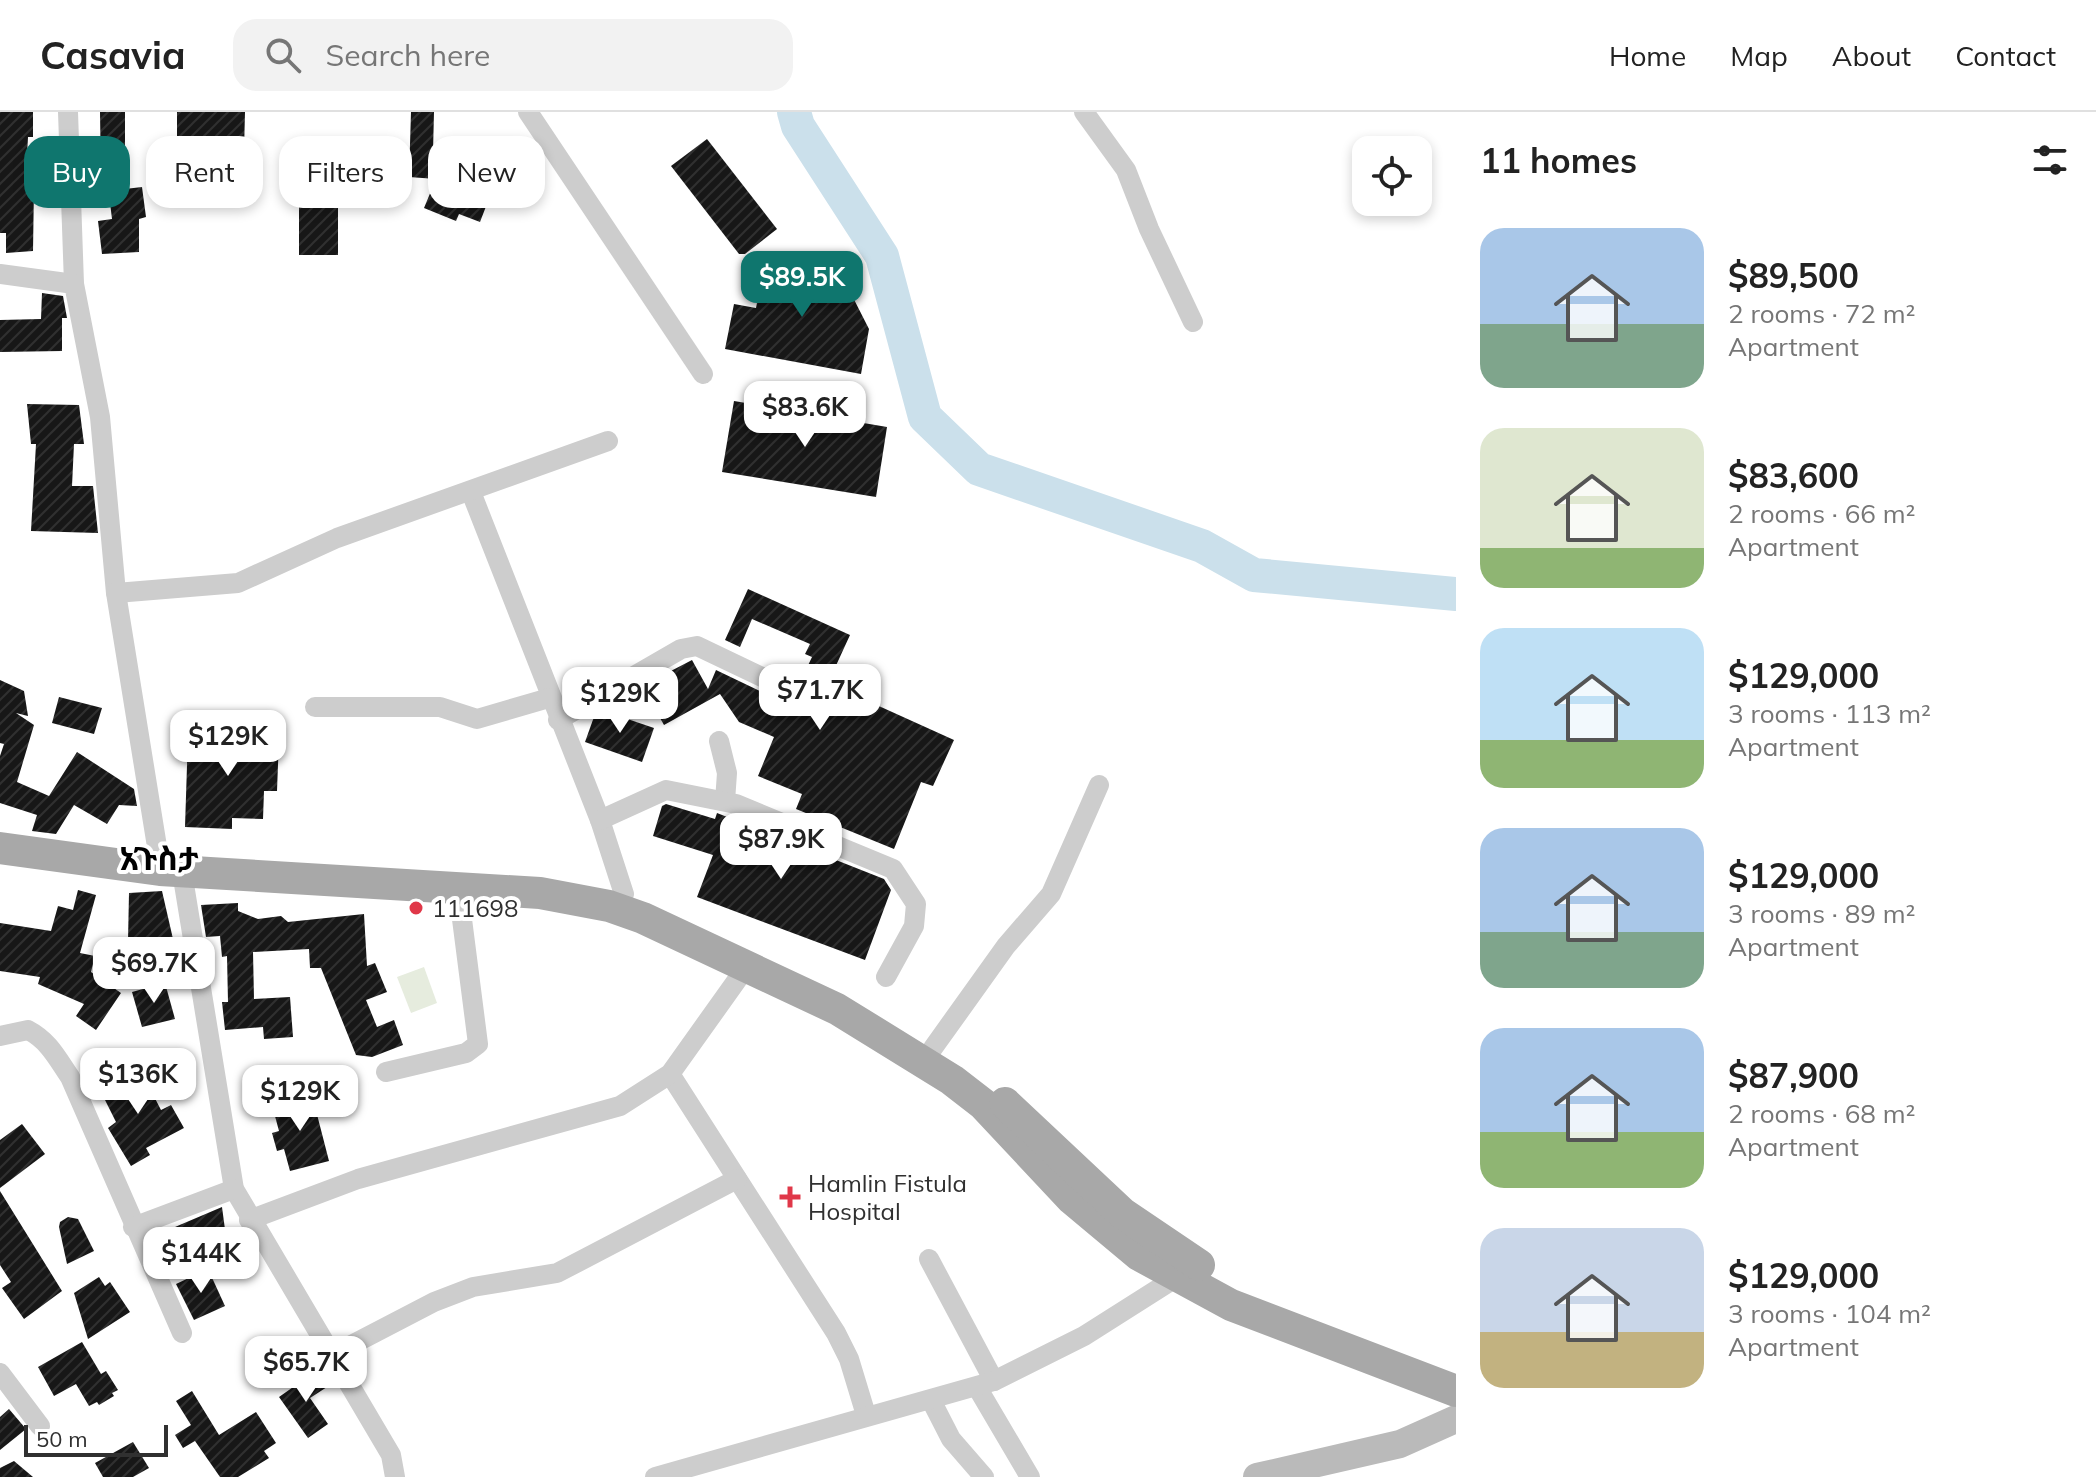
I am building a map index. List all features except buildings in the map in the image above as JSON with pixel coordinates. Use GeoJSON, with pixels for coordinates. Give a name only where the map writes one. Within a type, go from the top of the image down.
{"type":"FeatureCollection","features":[{"type":"Feature","properties":{"kind":"main road"},"geometry":{"type":"LineString","coordinates":[[0,837],[171,866],[544,876],[624,894],[736,939],[880,1013],[933,1048],[992,1090],[1181,1267],[1280,1325],[1456,1391]]}},
{"type":"Feature","properties":{"kind":"main road"},"geometry":{"type":"LineString","coordinates":[[0,848],[171,866],[540,893],[609,906],[837,1009],[952,1080],[983,1104],[1023,1150],[1100,1225],[1139,1255],[1225,1280],[1335,1328],[1456,1372]]}},
{"type":"Feature","properties":{"kind":"street"},"geometry":{"type":"LineString","coordinates":[[68,112],[74,284],[100,417],[116,593],[234,1189],[249,1220],[334,1354],[391,1455],[393,1476]]}},
{"type":"Feature","properties":{"kind":"street"},"geometry":{"type":"LineString","coordinates":[[528,112],[703,374]]}},
{"type":"Feature","properties":{"kind":"street"},"geometry":{"type":"LineString","coordinates":[[1084,112],[1126,170],[1149,229],[1193,322]]}},
{"type":"Feature","properties":{"kind":"street"},"geometry":{"type":"LineString","coordinates":[[0,274],[74,284]]}},
{"type":"Feature","properties":{"kind":"street"},"geometry":{"type":"LineString","coordinates":[[116,593],[238,583],[337,538],[608,441]]}},
{"type":"Feature","properties":{"kind":"street"},"geometry":{"type":"LineString","coordinates":[[471,492],[549,698],[600,820],[624,894]]}},
{"type":"Feature","properties":{"kind":"street"},"geometry":{"type":"LineString","coordinates":[[558,720],[681,649],[697,646],[787,689]]}},
{"type":"Feature","properties":{"kind":"street"},"geometry":{"type":"LineString","coordinates":[[315,707],[440,707],[477,719],[549,698]]}},
{"type":"Feature","properties":{"kind":"street"},"geometry":{"type":"LineString","coordinates":[[719,741],[727,773],[725,801]]}},
{"type":"Feature","properties":{"kind":"street"},"geometry":{"type":"LineString","coordinates":[[933,1048],[1006,946],[1051,894],[1099,785]]}},
{"type":"Feature","properties":{"kind":"street"},"geometry":{"type":"LineString","coordinates":[[600,820],[666,790],[725,801],[893,869],[916,904],[914,926],[886,977]]}},
{"type":"Feature","properties":{"kind":"street"},"geometry":{"type":"LineString","coordinates":[[386,1072],[466,1053],[478,1044],[458,888]]}},
{"type":"Feature","properties":{"kind":"street"},"geometry":{"type":"LineString","coordinates":[[249,1220],[358,1179],[620,1106],[670,1074],[747,966]]}},
{"type":"Feature","properties":{"kind":"street"},"geometry":{"type":"LineString","coordinates":[[0,1036],[28,1030],[47,1041],[70,1077],[133,1227],[182,1333]]}},
{"type":"Feature","properties":{"kind":"street"},"geometry":{"type":"LineString","coordinates":[[670,1074],[836,1333],[849,1359],[866,1415]]}},
{"type":"Feature","properties":{"kind":"street"},"geometry":{"type":"LineString","coordinates":[[334,1354],[434,1302],[473,1287],[557,1273],[737,1179]]}},
{"type":"Feature","properties":{"kind":"street"},"geometry":{"type":"LineString","coordinates":[[133,1227],[234,1189]]}},
{"type":"Feature","properties":{"kind":"street"},"geometry":{"type":"LineString","coordinates":[[929,1259],[1030,1477]]}},
{"type":"Feature","properties":{"kind":"street"},"geometry":{"type":"LineString","coordinates":[[655,1477],[866,1415],[986,1384],[1084,1336],[1181,1267]]}},
{"type":"Feature","properties":{"kind":"street"},"geometry":{"type":"LineString","coordinates":[[0,1373],[40,1426]]}},
{"type":"Feature","properties":{"kind":"street"},"geometry":{"type":"LineString","coordinates":[[931,1400],[951,1439],[984,1477]]}},
{"type":"Feature","properties":{"kind":"street"},"geometry":{"type":"LineString","coordinates":[[1257,1477],[1400,1444],[1456,1419]]}},
{"type":"Feature","properties":{"kind":"shaded area"},"geometry":{"type":"Polygon","coordinates":[[[424,967],[437,1003],[411,1013],[397,977],[424,967]]]}},
{"type":"Feature","properties":{"kind":"waterway"},"geometry":{"type":"LineString","coordinates":[[794,112],[798,126],[882,256],[925,417],[979,469],[1202,546],[1254,575],[1456,594]]}},
{"type":"Feature","properties":{"kind":"place","name":"111698"},"geometry":{"type":"Point","coordinates":[416,908]}},
{"type":"Feature","properties":{"kind":"place","name":"Hamlin Fistula Hospital"},"geometry":{"type":"Point","coordinates":[790,1197]}},
{"type":"Feature","properties":{"kind":"district","name":"አጉስታ"},"geometry":{"type":"Point","coordinates":[159,858]}}]}
